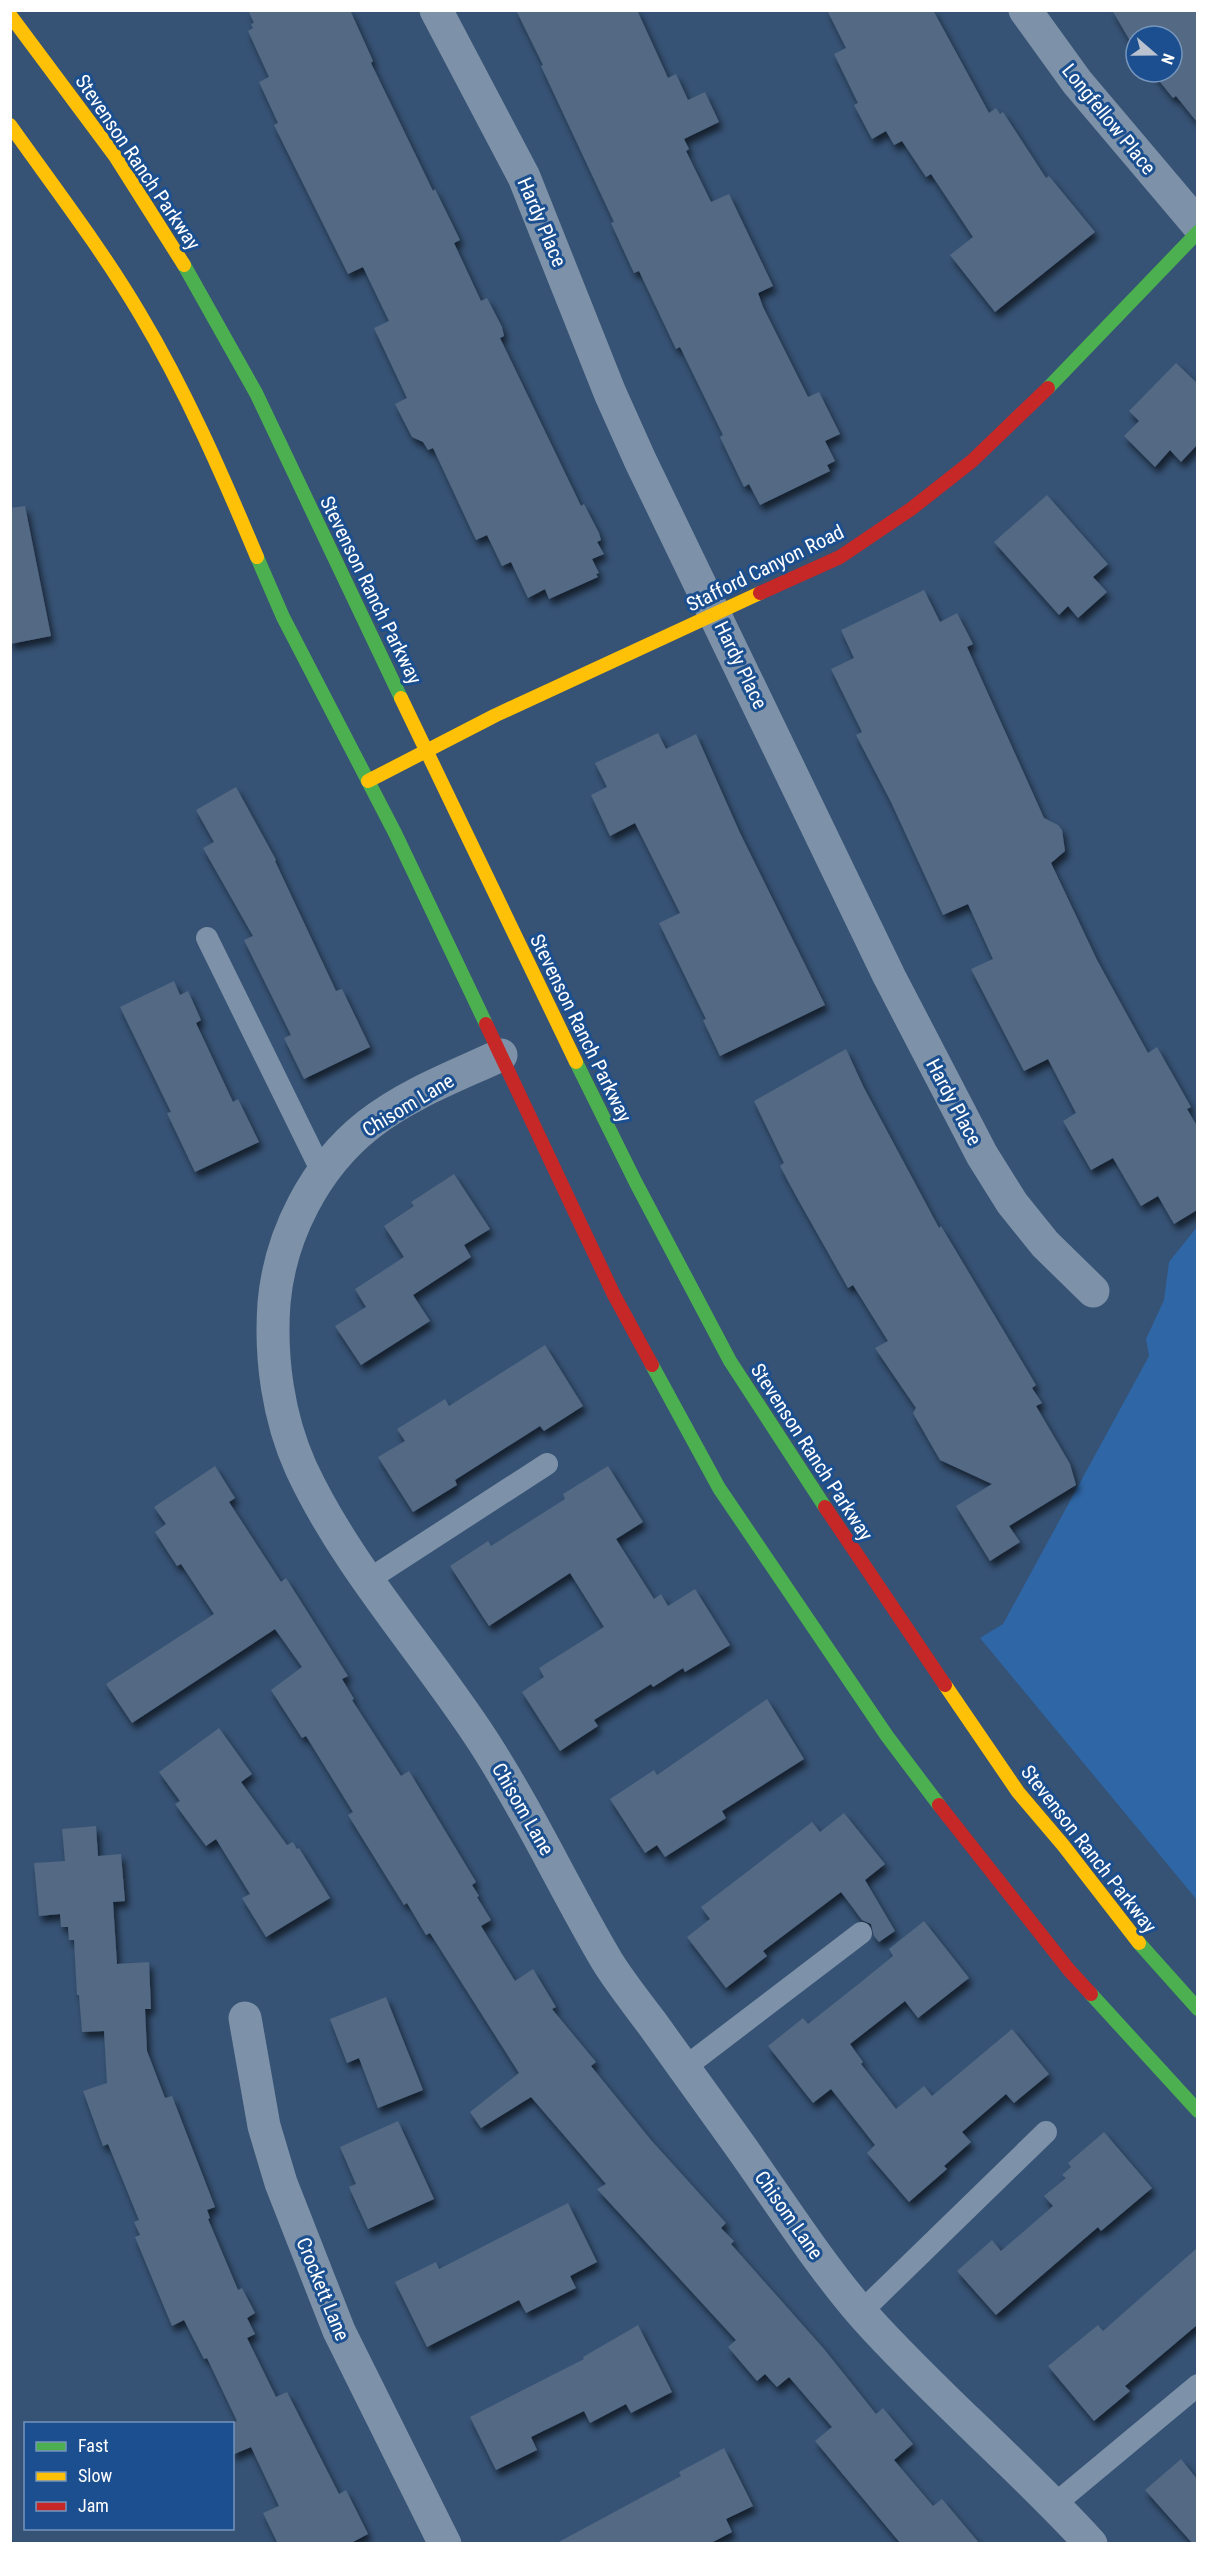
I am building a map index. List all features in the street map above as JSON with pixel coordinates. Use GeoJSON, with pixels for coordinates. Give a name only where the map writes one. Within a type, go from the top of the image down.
{"type":"FeatureCollection","features":[{"type":"Feature","properties":{"kind":"main road","name":"Stevenson Ranch Parkway"},"geometry":{"type":"LineString","coordinates":[[10,15],[115,156],[214,316],[256,393],[340,575],[427,750],[630,1173],[730,1361],[847,1542],[1017,1792],[1063,1845],[1144,1949],[1197,2009]]}},
{"type":"Feature","properties":{"kind":"main road"},"geometry":{"type":"LineString","coordinates":[[10,125],[90,237],[140,314],[213,453],[284,617],[368,781],[614,1295],[719,1488],[887,1736],[964,1838],[1069,1970],[1197,2110]]}},
{"type":"Feature","properties":{"kind":"main road","name":"Stafford Canyon Road"},"geometry":{"type":"LineString","coordinates":[[368,781],[644,645],[840,557],[972,461],[1039,398],[1197,232]]}},
{"type":"Feature","properties":{"kind":"street","name":"Hardy Place"},"geometry":{"type":"LineString","coordinates":[[436,10],[524,177],[614,402],[676,538],[716,614],[889,976],[982,1155],[1012,1203],[1045,1244],[1093,1291]]}},
{"type":"Feature","properties":{"kind":"street","name":"Longfellow Place"},"geometry":{"type":"LineString","coordinates":[[1025,10],[1077,82],[1197,225]]}},
{"type":"Feature","properties":{"kind":"street","name":"Chisom Lane"},"geometry":{"type":"LineString","coordinates":[[501,1055],[434,1085],[371,1122],[341,1149],[306,1199],[283,1251],[274,1302],[274,1357],[280,1408],[300,1465],[335,1532],[483,1741],[526,1811],[610,1965],[820,2259],[861,2312],[924,2379],[1055,2504],[1091,2544]]}},
{"type":"Feature","properties":{"kind":"street","name":"Crockett Lane"},"geometry":{"type":"LineString","coordinates":[[245,2018],[264,2126],[281,2183],[339,2331],[446,2544]]}},
{"type":"Feature","properties":{"kind":"lane"},"geometry":{"type":"LineString","coordinates":[[207,938],[323,1174]]}},
{"type":"Feature","properties":{"kind":"lane"},"geometry":{"type":"LineString","coordinates":[[368,1580],[548,1464]]}},
{"type":"Feature","properties":{"kind":"lane"},"geometry":{"type":"LineString","coordinates":[[684,2068],[861,1933]]}},
{"type":"Feature","properties":{"kind":"lane"},"geometry":{"type":"LineString","coordinates":[[861,2312],[1046,2132]]}},
{"type":"Feature","properties":{"kind":"lane"},"geometry":{"type":"LineString","coordinates":[[1055,2504],[1197,2385]]}},
{"type":"Feature","properties":{"kind":"shaded area"},"geometry":{"type":"Polygon","coordinates":[[[1197,1227],[1197,1900],[980,1638],[1003,1624],[1149,1356],[1146,1339],[1164,1300],[1169,1262],[1197,1227]]]}},
{"type":"Feature","properties":{"kind":"building"},"geometry":{"type":"Polygon","coordinates":[[[248,10],[350,10],[373,61],[371,63],[433,191],[435,189],[460,240],[454,243],[481,301],[487,298],[502,327],[504,336],[500,338],[581,506],[584,504],[599,533],[601,540],[597,542],[604,554],[592,559],[599,573],[596,574],[598,577],[549,599],[545,589],[528,598],[511,562],[502,566],[487,535],[476,540],[433,448],[428,450],[423,442],[412,437],[395,404],[407,398],[374,328],[389,321],[363,267],[348,274],[274,125],[278,123],[259,82],[269,77],[248,31],[253,28],[251,24],[254,23],[248,10]]]}},
{"type":"Feature","properties":{"kind":"building"},"geometry":{"type":"Polygon","coordinates":[[[516,10],[637,10],[668,78],[676,74],[688,100],[705,92],[719,122],[684,139],[689,149],[686,151],[711,202],[729,194],[773,286],[758,293],[763,307],[808,397],[819,392],[840,434],[825,441],[835,461],[827,465],[830,471],[760,505],[749,484],[744,487],[720,437],[723,435],[680,347],[676,349],[639,271],[634,273],[611,223],[614,222],[516,10]]]}},
{"type":"Feature","properties":{"kind":"building"},"geometry":{"type":"Polygon","coordinates":[[[827,10],[933,10],[989,113],[996,108],[1000,114],[1003,112],[1046,178],[1049,176],[1095,232],[995,312],[950,255],[973,237],[931,174],[926,177],[902,141],[894,145],[886,131],[872,139],[854,105],[858,103],[834,54],[846,48],[827,10]]]}},
{"type":"Feature","properties":{"kind":"building"},"geometry":{"type":"Polygon","coordinates":[[[1112,10],[1197,10],[1197,122],[1176,96],[1173,98],[1162,84],[1184,84],[1184,24],[1124,24],[1124,30],[1112,10]]]}},
{"type":"Feature","properties":{"kind":"building"},"geometry":{"type":"Polygon","coordinates":[[[1176,363],[1197,383],[1197,445],[1181,462],[1170,450],[1155,467],[1124,436],[1139,421],[1129,411],[1176,363]]]}},
{"type":"Feature","properties":{"kind":"building"},"geometry":{"type":"Polygon","coordinates":[[[1047,495],[1108,564],[1093,577],[1107,592],[1078,618],[1068,606],[1059,615],[994,542],[1047,495]]]}},
{"type":"Feature","properties":{"kind":"building"},"geometry":{"type":"Polygon","coordinates":[[[25,506],[51,636],[10,644],[10,508],[25,506]]]}},
{"type":"Feature","properties":{"kind":"building"},"geometry":{"type":"Polygon","coordinates":[[[924,590],[940,622],[957,613],[973,644],[967,647],[1044,818],[1058,825],[1062,830],[1065,851],[1051,863],[1097,960],[1148,1053],[1157,1047],[1191,1107],[1187,1109],[1197,1126],[1197,1210],[1174,1224],[1158,1196],[1141,1206],[1113,1158],[1091,1170],[1063,1121],[1076,1113],[1048,1059],[1024,1071],[971,969],[993,959],[968,904],[943,915],[891,802],[856,735],[862,732],[831,669],[854,658],[841,630],[924,590]]]}},
{"type":"Feature","properties":{"kind":"building"},"geometry":{"type":"Polygon","coordinates":[[[658,733],[666,749],[696,734],[740,833],[825,1005],[720,1056],[703,1020],[706,1019],[659,923],[680,913],[635,823],[610,836],[591,795],[607,787],[595,763],[658,733]]]}},
{"type":"Feature","properties":{"kind":"building"},"geometry":{"type":"Polygon","coordinates":[[[236,787],[276,860],[336,991],[342,989],[370,1047],[304,1079],[284,1038],[291,1035],[244,940],[253,936],[203,848],[214,842],[196,810],[236,787]]]}},
{"type":"Feature","properties":{"kind":"building"},"geometry":{"type":"Polygon","coordinates":[[[174,981],[180,995],[188,991],[201,1020],[196,1023],[233,1102],[238,1099],[259,1142],[195,1172],[167,1113],[171,1112],[120,1007],[174,981]]]}},
{"type":"Feature","properties":{"kind":"building"},"geometry":{"type":"Polygon","coordinates":[[[846,1049],[864,1088],[939,1228],[941,1226],[1036,1385],[1032,1388],[1042,1403],[1036,1406],[1070,1464],[1076,1485],[1009,1526],[1020,1542],[990,1561],[956,1506],[992,1484],[940,1460],[913,1413],[916,1408],[875,1348],[888,1341],[853,1285],[848,1288],[795,1194],[780,1166],[784,1163],[754,1101],[846,1049]]]}},
{"type":"Feature","properties":{"kind":"building"},"geometry":{"type":"Polygon","coordinates":[[[454,1174],[490,1229],[464,1245],[471,1257],[413,1295],[430,1321],[361,1365],[335,1326],[366,1307],[355,1289],[404,1257],[384,1226],[414,1206],[411,1202],[454,1174]]]}},
{"type":"Feature","properties":{"kind":"building"},"geometry":{"type":"Polygon","coordinates":[[[545,1345],[583,1406],[544,1431],[540,1426],[455,1480],[457,1485],[413,1512],[378,1457],[405,1441],[397,1429],[445,1399],[449,1406],[545,1345]]]}},
{"type":"Feature","properties":{"kind":"building"},"geometry":{"type":"Polygon","coordinates":[[[215,1466],[235,1498],[229,1502],[281,1582],[286,1578],[348,1676],[342,1679],[354,1699],[352,1700],[401,1776],[409,1771],[476,1882],[472,1885],[491,1920],[481,1926],[515,1981],[533,1969],[556,2007],[552,2009],[596,2062],[591,2066],[651,2140],[726,2223],[721,2228],[734,2241],[731,2244],[824,2349],[876,2414],[883,2408],[913,2444],[894,2460],[933,2506],[942,2499],[980,2544],[901,2544],[815,2441],[832,2427],[789,2377],[777,2387],[765,2374],[757,2381],[728,2347],[736,2340],[597,2189],[606,2184],[531,2097],[481,2128],[470,2112],[519,2073],[430,1933],[426,1935],[407,1903],[404,1905],[348,1815],[353,1812],[306,1736],[302,1738],[271,1690],[302,1667],[275,1629],[132,1723],[106,1684],[214,1614],[181,1564],[177,1566],[155,1532],[166,1524],[154,1507],[215,1466]]]}},
{"type":"Feature","properties":{"kind":"building"},"geometry":{"type":"Polygon","coordinates":[[[608,1466],[643,1522],[616,1539],[654,1599],[661,1594],[668,1606],[695,1589],[730,1645],[685,1672],[683,1668],[653,1687],[651,1684],[594,1720],[598,1726],[560,1751],[522,1692],[544,1677],[539,1668],[604,1627],[570,1573],[489,1626],[450,1566],[488,1541],[491,1546],[565,1499],[563,1494],[608,1466]]]}},
{"type":"Feature","properties":{"kind":"building"},"geometry":{"type":"Polygon","coordinates":[[[767,1699],[804,1759],[722,1811],[726,1818],[665,1857],[657,1845],[645,1853],[610,1799],[654,1770],[657,1775],[767,1699]]]}},
{"type":"Feature","properties":{"kind":"building"},"geometry":{"type":"Polygon","coordinates":[[[219,1728],[252,1774],[241,1782],[287,1845],[293,1842],[297,1849],[299,1848],[330,1898],[266,1937],[242,1898],[250,1894],[216,1839],[206,1846],[175,1804],[180,1801],[159,1772],[219,1728]]]}},
{"type":"Feature","properties":{"kind":"building"},"geometry":{"type":"Polygon","coordinates":[[[844,1813],[885,1864],[865,1880],[895,1931],[879,1942],[874,1936],[871,1924],[862,1920],[841,1892],[763,1951],[767,1956],[726,1988],[687,1937],[710,1919],[701,1907],[812,1822],[820,1832],[844,1813]]]}},
{"type":"Feature","properties":{"kind":"building"},"geometry":{"type":"Polygon","coordinates":[[[96,1826],[98,1856],[121,1854],[125,1901],[113,1902],[117,1964],[149,1962],[151,2009],[145,2009],[147,2051],[165,2098],[172,2096],[215,2207],[207,2210],[210,2218],[208,2219],[238,2290],[242,2288],[255,2313],[247,2318],[255,2334],[247,2338],[276,2397],[287,2392],[339,2494],[346,2490],[368,2534],[349,2544],[278,2544],[263,2513],[279,2506],[251,2447],[234,2454],[234,2422],[237,2421],[207,2358],[204,2359],[184,2320],[172,2326],[135,2237],[140,2235],[134,2222],[139,2220],[108,2144],[103,2146],[83,2091],[107,2083],[104,2031],[82,2032],[74,1940],[69,1940],[68,1927],[61,1927],[60,1914],[39,1916],[34,1863],[65,1861],[62,1829],[96,1826]]]}},
{"type":"Feature","properties":{"kind":"building"},"geometry":{"type":"Polygon","coordinates":[[[924,1921],[969,1978],[918,2018],[905,2001],[850,2044],[863,2062],[861,2064],[896,2109],[924,2086],[932,2096],[1012,2029],[1049,2074],[1014,2103],[1006,2094],[962,2132],[971,2142],[944,2166],[947,2169],[909,2202],[867,2153],[875,2145],[831,2089],[813,2103],[768,2046],[803,2018],[808,2024],[861,1982],[893,1956],[889,1949],[924,1921]]]}},
{"type":"Feature","properties":{"kind":"building"},"geometry":{"type":"Polygon","coordinates":[[[386,1997],[423,2090],[378,2108],[359,2058],[347,2063],[330,2019],[386,1997]]]}},
{"type":"Feature","properties":{"kind":"building"},"geometry":{"type":"Polygon","coordinates":[[[398,2121],[434,2199],[368,2229],[349,2187],[356,2184],[340,2147],[398,2121]]]}},
{"type":"Feature","properties":{"kind":"building"},"geometry":{"type":"Polygon","coordinates":[[[1104,2132],[1152,2188],[1101,2231],[1098,2227],[996,2315],[957,2271],[992,2240],[1001,2251],[1053,2206],[1044,2196],[1066,2178],[1062,2175],[1071,2167],[1068,2163],[1104,2132]]]}},
{"type":"Feature","properties":{"kind":"building"},"geometry":{"type":"Polygon","coordinates":[[[568,2203],[597,2262],[570,2276],[576,2288],[526,2313],[519,2300],[427,2347],[395,2282],[436,2262],[439,2269],[568,2203]]]}},
{"type":"Feature","properties":{"kind":"building"},"geometry":{"type":"Polygon","coordinates":[[[1197,2248],[1197,2325],[1125,2386],[1130,2391],[1094,2421],[1048,2366],[1098,2325],[1103,2331],[1197,2248]]]}},
{"type":"Feature","properties":{"kind":"building"},"geometry":{"type":"Polygon","coordinates":[[[638,2325],[672,2392],[631,2413],[626,2404],[590,2423],[584,2411],[531,2437],[537,2450],[496,2470],[470,2417],[584,2359],[583,2357],[638,2325]]]}},
{"type":"Feature","properties":{"kind":"building"},"geometry":{"type":"Polygon","coordinates":[[[724,2448],[753,2506],[726,2519],[732,2532],[709,2544],[555,2544],[681,2476],[679,2472],[724,2448]]]}},
{"type":"Feature","properties":{"kind":"building"},"geometry":{"type":"Polygon","coordinates":[[[1181,2459],[1197,2479],[1197,2544],[1193,2544],[1145,2490],[1181,2459]]]}},
{"type":"Feature","properties":{"kind":"traffic: fast"},"geometry":{"type":"LineString","coordinates":[[1048,388],[1198,232]]}},
{"type":"Feature","properties":{"kind":"traffic: fast"},"geometry":{"type":"LineString","coordinates":[[184,265],[256,393],[401,698]]}},
{"type":"Feature","properties":{"kind":"traffic: fast"},"geometry":{"type":"LineString","coordinates":[[257,557],[283,617],[395,833],[486,1024]]}},
{"type":"Feature","properties":{"kind":"traffic: fast"},"geometry":{"type":"LineString","coordinates":[[576,1062],[636,1183],[730,1361],[825,1507]]}},
{"type":"Feature","properties":{"kind":"traffic: fast"},"geometry":{"type":"LineString","coordinates":[[652,1365],[719,1488],[887,1736],[939,1805]]}},
{"type":"Feature","properties":{"kind":"traffic: fast"},"geometry":{"type":"LineString","coordinates":[[1139,1943],[1198,2009]]}},
{"type":"Feature","properties":{"kind":"traffic: fast"},"geometry":{"type":"LineString","coordinates":[[1091,1994],[1198,2111]]}},
{"type":"Feature","properties":{"kind":"traffic: slow"},"geometry":{"type":"LineString","coordinates":[[10,15],[115,156],[184,265]]}},
{"type":"Feature","properties":{"kind":"traffic: slow"},"geometry":{"type":"LineString","coordinates":[[10,125],[109,265],[157,343],[203,433],[257,557]]}},
{"type":"Feature","properties":{"kind":"traffic: slow"},"geometry":{"type":"LineString","coordinates":[[368,781],[496,715],[760,593]]}},
{"type":"Feature","properties":{"kind":"traffic: slow"},"geometry":{"type":"LineString","coordinates":[[401,698],[576,1062]]}},
{"type":"Feature","properties":{"kind":"traffic: slow"},"geometry":{"type":"LineString","coordinates":[[945,1685],[1018,1792],[1063,1845],[1139,1943]]}},
{"type":"Feature","properties":{"kind":"traffic: jam"},"geometry":{"type":"LineString","coordinates":[[760,593],[840,557],[911,509],[972,461],[1048,388]]}},
{"type":"Feature","properties":{"kind":"traffic: jam"},"geometry":{"type":"LineString","coordinates":[[486,1024],[614,1295],[652,1365]]}},
{"type":"Feature","properties":{"kind":"traffic: jam"},"geometry":{"type":"LineString","coordinates":[[825,1507],[945,1685]]}},
{"type":"Feature","properties":{"kind":"traffic: jam"},"geometry":{"type":"LineString","coordinates":[[939,1805],[1069,1970],[1091,1994]]}}]}
